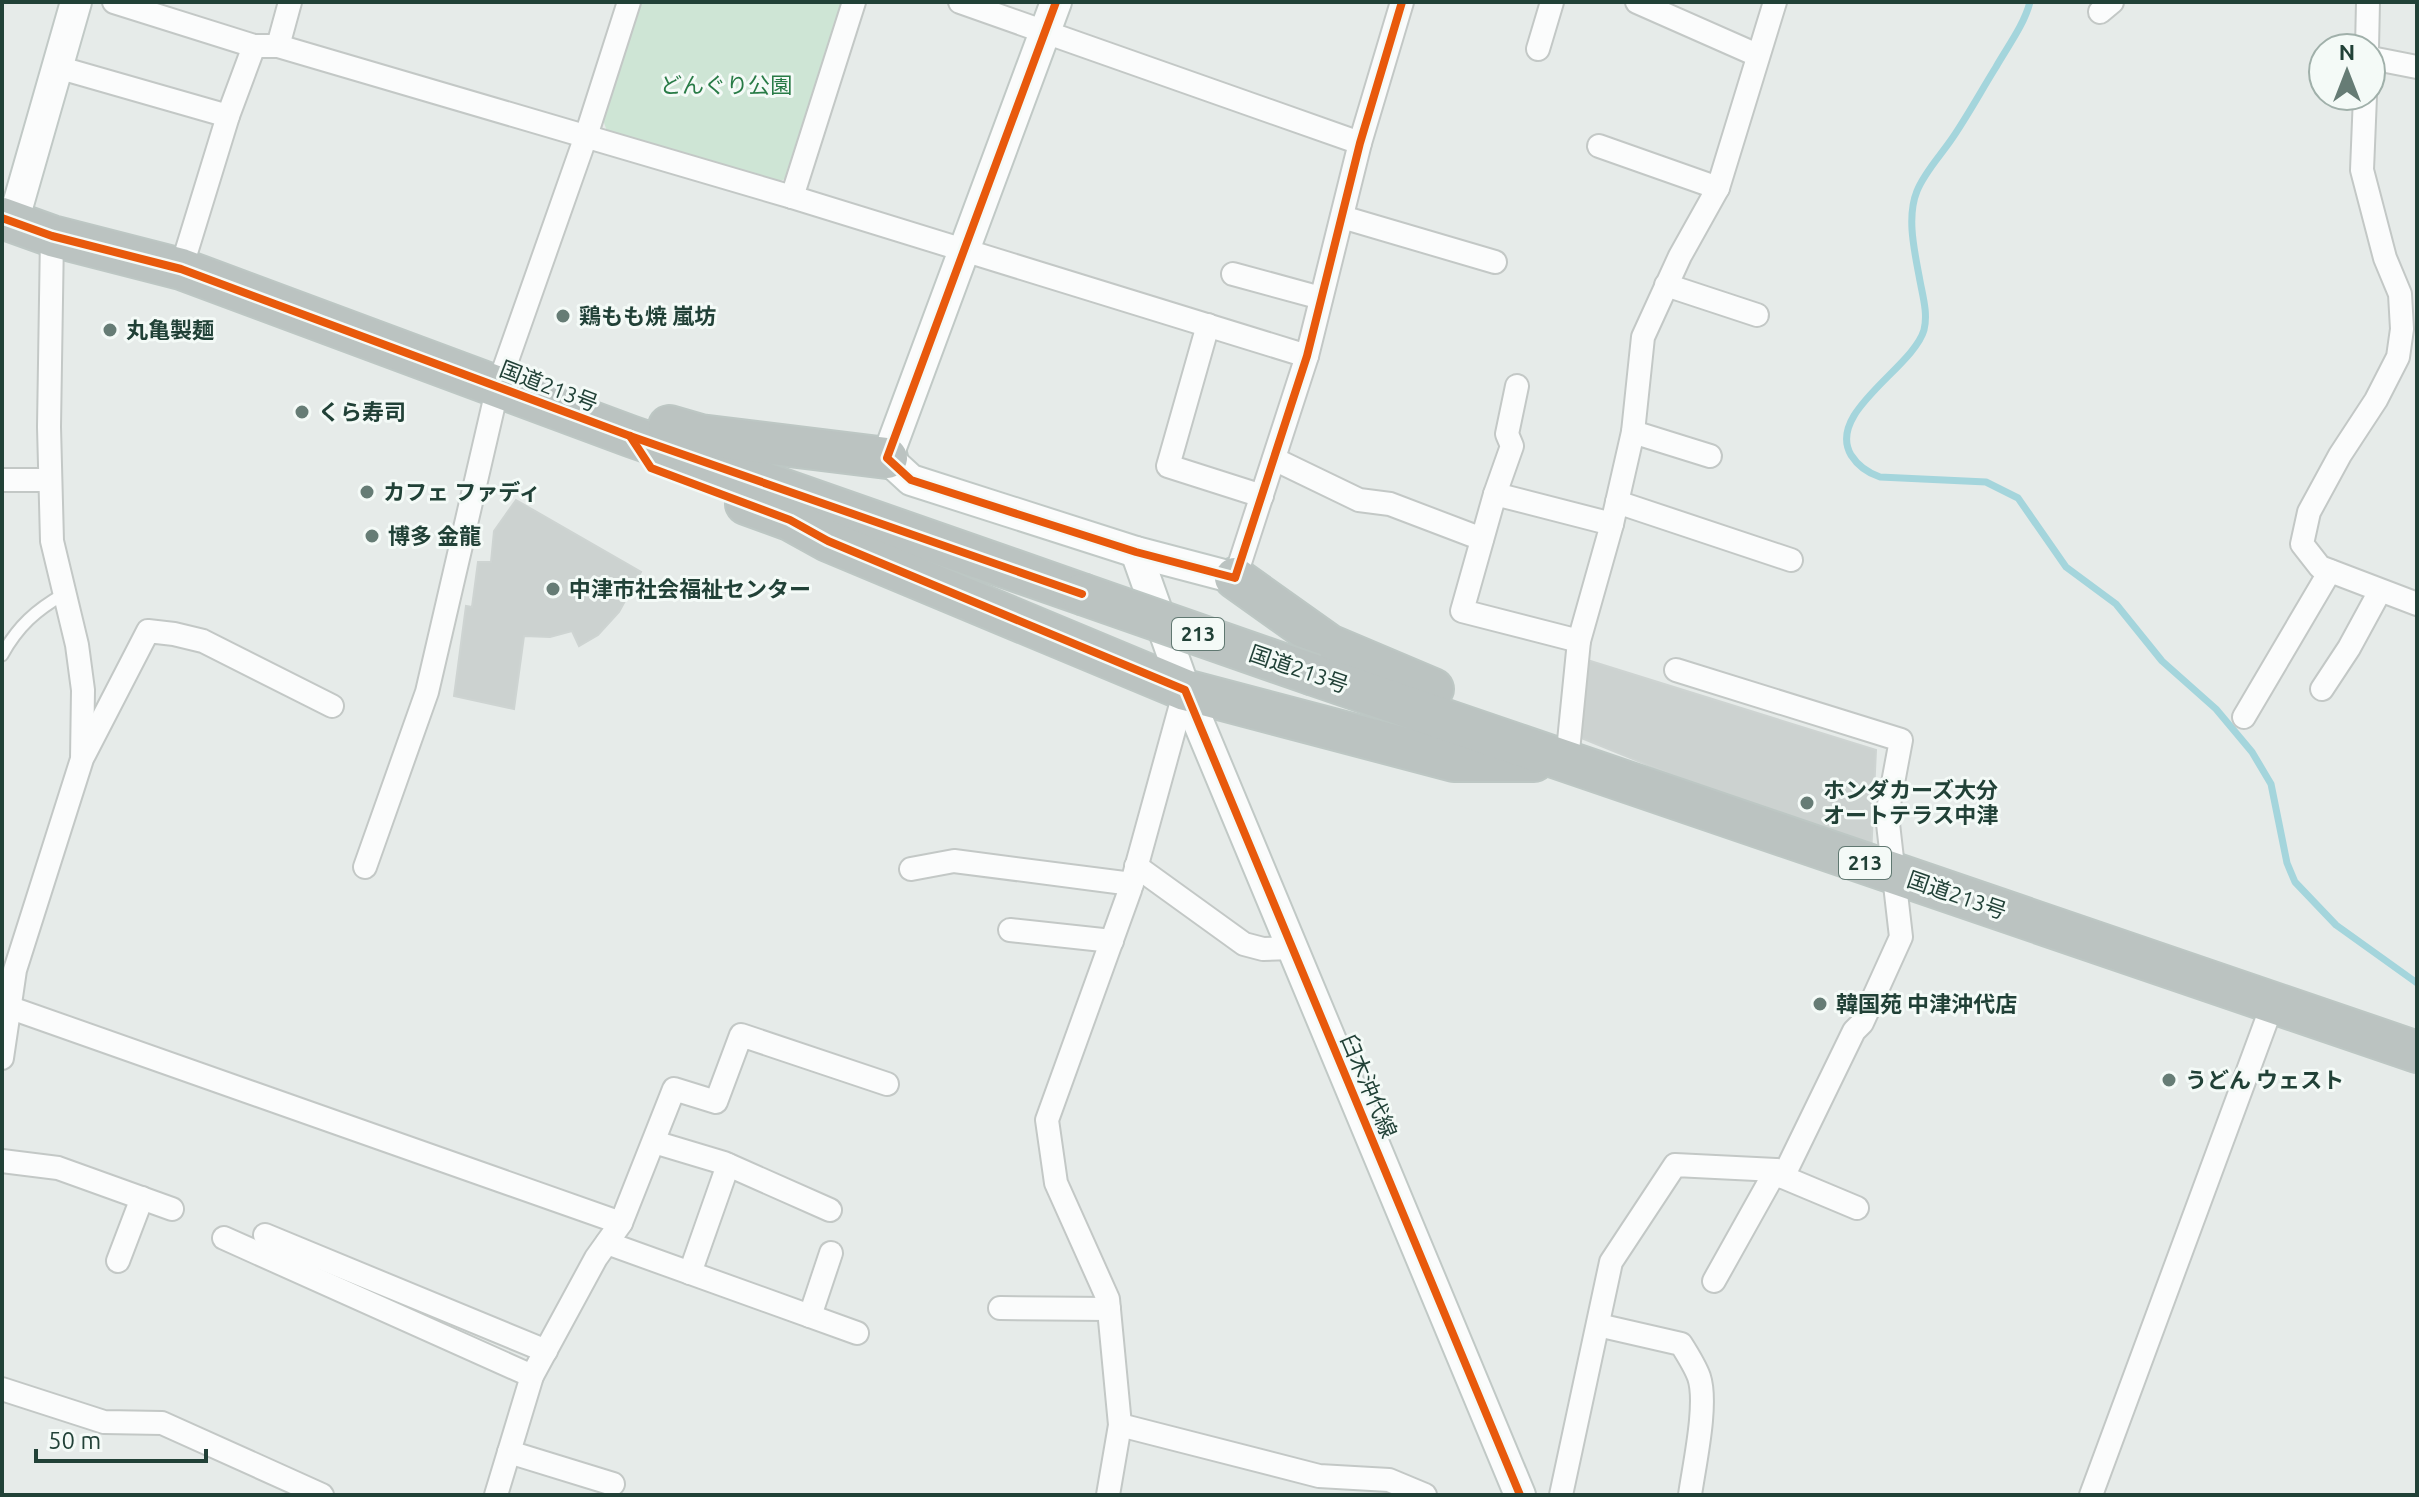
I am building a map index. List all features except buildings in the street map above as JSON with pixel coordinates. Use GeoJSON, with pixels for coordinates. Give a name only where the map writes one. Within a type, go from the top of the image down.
{"type":"FeatureCollection","features":[{"type":"Feature","properties":{"kind":"highway","name":"国道213号"},"geometry":{"type":"LineString","coordinates":[[8,220],[52,236],[181,269],[630,436],[1314,675],[2417,1052]]}},
{"type":"Feature","properties":{"kind":"highway"},"geometry":{"type":"LineString","coordinates":[[498,386],[578,402],[700,435],[887,458]]}},
{"type":"Feature","properties":{"kind":"highway"},"geometry":{"type":"LineString","coordinates":[[630,436],[651,468],[790,520],[828,541],[1185,690],[1454,761],[1567,761]]}},
{"type":"Feature","properties":{"kind":"highway"},"geometry":{"type":"LineString","coordinates":[[1235,578],[1329,645],[1525,725],[1567,761]]}},
{"type":"Feature","properties":{"kind":"street"},"geometry":{"type":"LineString","coordinates":[[8,220],[76,2]]}},
{"type":"Feature","properties":{"kind":"street"},"geometry":{"type":"LineString","coordinates":[[114,2],[254,46],[278,46],[792,197],[1307,356]]}},
{"type":"Feature","properties":{"kind":"street"},"geometry":{"type":"LineString","coordinates":[[278,46],[290,2]]}},
{"type":"Feature","properties":{"kind":"street"},"geometry":{"type":"LineString","coordinates":[[365,867],[427,692],[498,386],[586,136],[629,2]]}},
{"type":"Feature","properties":{"kind":"street"},"geometry":{"type":"LineString","coordinates":[[792,197],[854,2]]}},
{"type":"Feature","properties":{"kind":"street"},"geometry":{"type":"LineString","coordinates":[[960,2],[1360,143]]}},
{"type":"Feature","properties":{"kind":"street"},"geometry":{"type":"LineString","coordinates":[[1056,2],[887,458],[911,480],[1136,552],[1235,578],[1307,356],[1360,143],[1402,2]]}},
{"type":"Feature","properties":{"kind":"street"},"geometry":{"type":"LineString","coordinates":[[1538,49],[1552,2]]}},
{"type":"Feature","properties":{"kind":"street"},"geometry":{"type":"LineString","coordinates":[[1637,2],[1757,55]]}},
{"type":"Feature","properties":{"kind":"street"},"geometry":{"type":"LineString","coordinates":[[1567,761],[1579,641],[1615,513],[1633,432],[1643,337],[1666,285],[1718,188],[1775,2]]}},
{"type":"Feature","properties":{"kind":"street"},"geometry":{"type":"LineString","coordinates":[[2367,32],[2368,2]]}},
{"type":"Feature","properties":{"kind":"street"},"geometry":{"type":"LineString","coordinates":[[181,269],[228,116],[254,46]]}},
{"type":"Feature","properties":{"kind":"street"},"geometry":{"type":"LineString","coordinates":[[2387,61],[2417,67]]}},
{"type":"Feature","properties":{"kind":"street"},"geometry":{"type":"LineString","coordinates":[[57,67],[228,116]]}},
{"type":"Feature","properties":{"kind":"street"},"geometry":{"type":"LineString","coordinates":[[2364,112],[2362,170],[2385,258],[2400,294],[2402,329],[2398,357],[2309,512],[2302,544],[2320,567],[2417,604]]}},
{"type":"Feature","properties":{"kind":"street"},"geometry":{"type":"LineString","coordinates":[[1599,146],[1718,188]]}},
{"type":"Feature","properties":{"kind":"street"},"geometry":{"type":"LineString","coordinates":[[1342,217],[1495,262]]}},
{"type":"Feature","properties":{"kind":"street"},"geometry":{"type":"LineString","coordinates":[[52,236],[52,541],[77,645],[83,690],[82,759]]}},
{"type":"Feature","properties":{"kind":"street"},"geometry":{"type":"LineString","coordinates":[[1233,274],[1321,298]]}},
{"type":"Feature","properties":{"kind":"street"},"geometry":{"type":"LineString","coordinates":[[1666,285],[1757,315]]}},
{"type":"Feature","properties":{"kind":"street"},"geometry":{"type":"LineString","coordinates":[[1208,325],[1168,466],[1262,496]]}},
{"type":"Feature","properties":{"kind":"street"},"geometry":{"type":"LineString","coordinates":[[1517,386],[1507,434],[1512,446],[1462,611],[1579,641]]}},
{"type":"Feature","properties":{"kind":"street"},"geometry":{"type":"LineString","coordinates":[[1633,432],[1710,456]]}},
{"type":"Feature","properties":{"kind":"street"},"geometry":{"type":"LineString","coordinates":[[1274,459],[1359,500],[1390,504],[1482,539]]}},
{"type":"Feature","properties":{"kind":"street"},"geometry":{"type":"LineString","coordinates":[[2,480],[50,480]]}},
{"type":"Feature","properties":{"kind":"street"},"geometry":{"type":"LineString","coordinates":[[1495,494],[1615,513],[1791,560]]}},
{"type":"Feature","properties":{"kind":"street","name":"臼木沖代線"},"geometry":{"type":"LineString","coordinates":[[1136,552],[1185,690],[1520,1495]]}},
{"type":"Feature","properties":{"kind":"street"},"geometry":{"type":"LineString","coordinates":[[2244,717],[2330,571]]}},
{"type":"Feature","properties":{"kind":"street"},"geometry":{"type":"LineString","coordinates":[[2322,689],[2380,591]]}},
{"type":"Feature","properties":{"kind":"street"},"geometry":{"type":"LineString","coordinates":[[2,1058],[11,1008],[9,968],[82,759],[148,631],[203,641],[332,706]]}},
{"type":"Feature","properties":{"kind":"street"},"geometry":{"type":"LineString","coordinates":[[1676,670],[1901,740],[1887,815],[1901,937],[1862,1023],[1854,1031],[1779,1173],[1714,1281]]}},
{"type":"Feature","properties":{"kind":"street"},"geometry":{"type":"LineString","coordinates":[[1108,1495],[1120,1425],[1108,1299],[1056,1183],[1047,1120],[1134,875],[1185,690]]}},
{"type":"Feature","properties":{"kind":"street"},"geometry":{"type":"LineString","coordinates":[[911,869],[954,861],[1134,875],[1244,944],[1263,949],[1293,948]]}},
{"type":"Feature","properties":{"kind":"street"},"geometry":{"type":"LineString","coordinates":[[1010,930],[1112,941]]}},
{"type":"Feature","properties":{"kind":"street"},"geometry":{"type":"LineString","coordinates":[[2091,1495],[2273,1003]]}},
{"type":"Feature","properties":{"kind":"street"},"geometry":{"type":"LineString","coordinates":[[11,1008],[621,1223]]}},
{"type":"Feature","properties":{"kind":"street"},"geometry":{"type":"LineString","coordinates":[[496,1495],[532,1376],[621,1223],[674,1089],[716,1102],[741,1035],[887,1084]]}},
{"type":"Feature","properties":{"kind":"street"},"geometry":{"type":"LineString","coordinates":[[654,1142],[728,1165],[830,1210]]}},
{"type":"Feature","properties":{"kind":"street"},"geometry":{"type":"LineString","coordinates":[[2,1161],[58,1168],[172,1209]]}},
{"type":"Feature","properties":{"kind":"street"},"geometry":{"type":"LineString","coordinates":[[690,1273],[728,1165]]}},
{"type":"Feature","properties":{"kind":"street"},"geometry":{"type":"LineString","coordinates":[[1561,1495],[1611,1262],[1675,1165],[1779,1173],[1857,1208]]}},
{"type":"Feature","properties":{"kind":"street"},"geometry":{"type":"LineString","coordinates":[[118,1261],[142,1198]]}},
{"type":"Feature","properties":{"kind":"street"},"geometry":{"type":"LineString","coordinates":[[265,1235],[546,1351]]}},
{"type":"Feature","properties":{"kind":"street"},"geometry":{"type":"LineString","coordinates":[[224,1238],[532,1376]]}},
{"type":"Feature","properties":{"kind":"street"},"geometry":{"type":"LineString","coordinates":[[607,1243],[857,1333]]}},
{"type":"Feature","properties":{"kind":"street"},"geometry":{"type":"LineString","coordinates":[[810,1316],[831,1253]]}},
{"type":"Feature","properties":{"kind":"street"},"geometry":{"type":"LineString","coordinates":[[1000,1308],[1109,1309]]}},
{"type":"Feature","properties":{"kind":"street"},"geometry":{"type":"LineString","coordinates":[[1598,1325],[1681,1344],[1690,1358],[1700,1379],[1701,1400],[1690,1495]]}},
{"type":"Feature","properties":{"kind":"street"},"geometry":{"type":"LineString","coordinates":[[2,1389],[104,1422],[162,1423],[322,1495]]}},
{"type":"Feature","properties":{"kind":"street"},"geometry":{"type":"LineString","coordinates":[[1120,1425],[1319,1476],[1389,1480],[1425,1495]]}},
{"type":"Feature","properties":{"kind":"street"},"geometry":{"type":"LineString","coordinates":[[509,1452],[613,1484]]}},
{"type":"Feature","properties":{"kind":"lane"},"geometry":{"type":"LineString","coordinates":[[2,655],[25,620],[64,594]]}},
{"type":"Feature","properties":{"kind":"green space","name":"どんぐり公園"},"geometry":{"type":"Polygon","coordinates":[[[641,2],[848,2],[787,178],[769,186],[609,137],[602,117],[641,2]]]}},
{"type":"Feature","properties":{"kind":"waterway"},"geometry":{"type":"LineString","coordinates":[[2030,2],[2024,19],[1963,122],[1917,191],[1912,224],[1925,306],[1924,330],[1917,345],[1860,407],[1850,423],[1847,439],[1851,455],[1864,469],[1880,477],[1986,482],[2018,498],[2066,567],[2116,604],[2162,661],[2216,709],[2252,752],[2271,784],[2287,863],[2295,882],[2336,925],[2417,983]]}},
{"type":"Feature","properties":{"kind":"cycle path"},"geometry":{"type":"LineString","coordinates":[[1056,2],[887,458],[911,480],[1136,552],[1235,578],[1307,356],[1360,143],[1402,2]]}},
{"type":"Feature","properties":{"kind":"cycle path"},"geometry":{"type":"LineString","coordinates":[[2,218],[52,236],[181,269],[630,436],[1082,594]]}},
{"type":"Feature","properties":{"kind":"cycle path"},"geometry":{"type":"LineString","coordinates":[[630,436],[651,468],[790,520],[828,541],[1185,690],[1520,1495]]}},
{"type":"Feature","properties":{"kind":"place","name":"鶏もも焼 嵐坊"},"geometry":{"type":"Point","coordinates":[563,316]}},
{"type":"Feature","properties":{"kind":"place","name":"丸亀製麺"},"geometry":{"type":"Point","coordinates":[110,330]}},
{"type":"Feature","properties":{"kind":"place","name":"くら寿司"},"geometry":{"type":"Point","coordinates":[302,412]}},
{"type":"Feature","properties":{"kind":"place","name":"カフェ ファディ"},"geometry":{"type":"Point","coordinates":[367,492]}},
{"type":"Feature","properties":{"kind":"place","name":"博多 金龍"},"geometry":{"type":"Point","coordinates":[372,536]}},
{"type":"Feature","properties":{"kind":"place","name":"中津市社会福祉センター"},"geometry":{"type":"Point","coordinates":[553,589]}},
{"type":"Feature","properties":{"kind":"place","name":"ホンダカーズ大分 オートテラス中津"},"geometry":{"type":"Point","coordinates":[1807,803]}},
{"type":"Feature","properties":{"kind":"place","name":"韓国苑 中津沖代店"},"geometry":{"type":"Point","coordinates":[1820,1004]}},
{"type":"Feature","properties":{"kind":"place","name":"うどん ウェスト"},"geometry":{"type":"Point","coordinates":[2169,1080]}}]}
